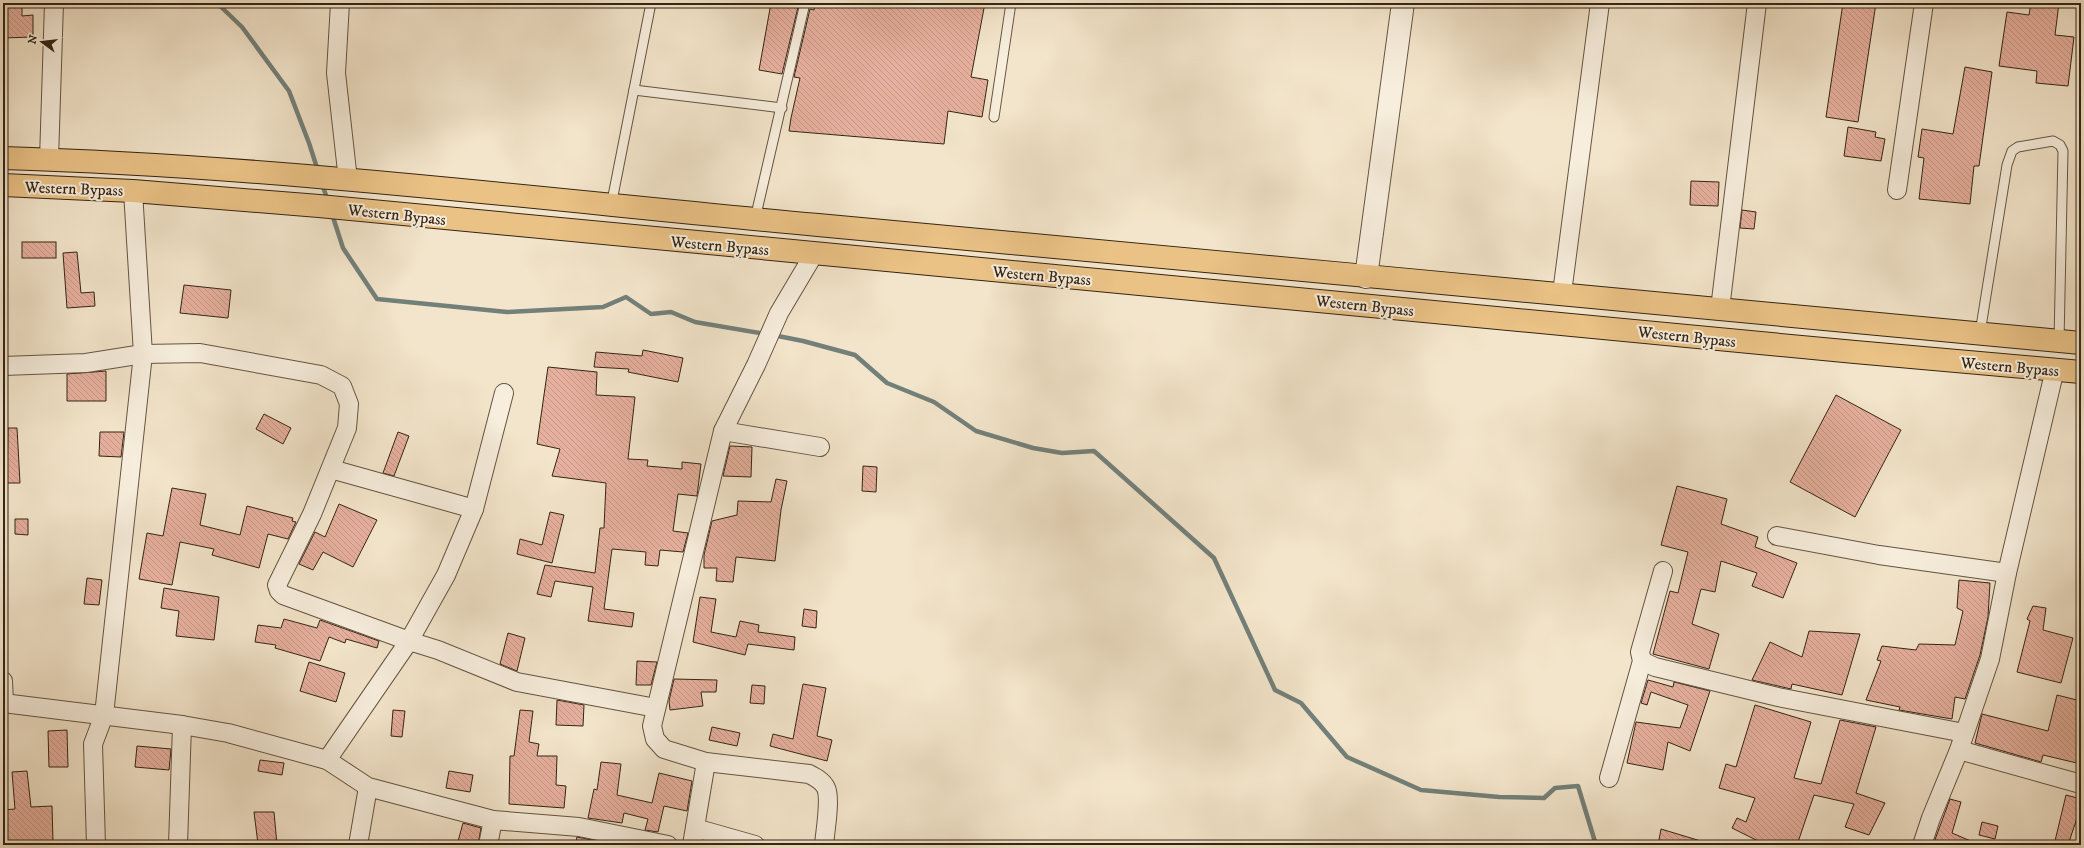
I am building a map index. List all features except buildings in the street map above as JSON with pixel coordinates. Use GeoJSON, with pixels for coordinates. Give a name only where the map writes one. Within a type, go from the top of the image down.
{"type":"FeatureCollection","features":[{"type":"Feature","properties":{"kind":"main road","name":"Western Bypass"},"geometry":{"type":"LineString","coordinates":[[3,158],[49,159],[342,179],[755,220],[1366,277],[1562,293],[2081,344]]}},
{"type":"Feature","properties":{"kind":"main road","name":"Western Bypass"},"geometry":{"type":"LineString","coordinates":[[3,185],[133,190],[319,206],[814,254],[2081,372]]}},
{"type":"Feature","properties":{"kind":"street"},"geometry":{"type":"LineString","coordinates":[[49,159],[54,3]]}},
{"type":"Feature","properties":{"kind":"street"},"geometry":{"type":"LineString","coordinates":[[340,3],[336,73],[342,179]]}},
{"type":"Feature","properties":{"kind":"street"},"geometry":{"type":"LineString","coordinates":[[1366,277],[1403,3]]}},
{"type":"Feature","properties":{"kind":"street"},"geometry":{"type":"LineString","coordinates":[[1562,293],[1600,3]]}},
{"type":"Feature","properties":{"kind":"street"},"geometry":{"type":"LineString","coordinates":[[1720,308],[1757,3]]}},
{"type":"Feature","properties":{"kind":"street"},"geometry":{"type":"LineString","coordinates":[[1897,190],[1924,3]]}},
{"type":"Feature","properties":{"kind":"street"},"geometry":{"type":"LineString","coordinates":[[96,845],[93,744],[104,715],[143,354],[133,190]]}},
{"type":"Feature","properties":{"kind":"street"},"geometry":{"type":"LineString","coordinates":[[814,254],[779,313],[723,431],[652,726],[655,738],[664,749],[706,762],[809,774],[820,780],[826,788],[828,803],[824,845]]}},
{"type":"Feature","properties":{"kind":"street"},"geometry":{"type":"LineString","coordinates":[[3,366],[86,363],[143,354],[200,353],[243,359],[321,375],[342,386],[349,404],[347,428],[312,514],[277,585],[279,591],[283,595],[409,642],[438,650],[517,682],[656,708]]}},
{"type":"Feature","properties":{"kind":"street"},"geometry":{"type":"LineString","coordinates":[[1922,845],[1931,818],[1962,741],[1990,659],[2008,573],[2055,369]]}},
{"type":"Feature","properties":{"kind":"street"},"geometry":{"type":"LineString","coordinates":[[327,760],[409,642],[446,575],[474,509],[504,393]]}},
{"type":"Feature","properties":{"kind":"street"},"geometry":{"type":"LineString","coordinates":[[723,431],[820,447]]}},
{"type":"Feature","properties":{"kind":"street"},"geometry":{"type":"LineString","coordinates":[[331,469],[474,509]]}},
{"type":"Feature","properties":{"kind":"street"},"geometry":{"type":"LineString","coordinates":[[1777,536],[1878,555],[2008,573]]}},
{"type":"Feature","properties":{"kind":"street"},"geometry":{"type":"LineString","coordinates":[[1609,778],[1642,661],[1640,652],[1663,571]]}},
{"type":"Feature","properties":{"kind":"street"},"geometry":{"type":"LineString","coordinates":[[1642,661],[1655,667],[1962,741],[2081,784]]}},
{"type":"Feature","properties":{"kind":"street"},"geometry":{"type":"LineString","coordinates":[[3,681],[3,703],[182,725],[233,734],[327,760],[368,787],[493,820],[579,826],[668,845]]}},
{"type":"Feature","properties":{"kind":"street"},"geometry":{"type":"LineString","coordinates":[[178,845],[182,725]]}},
{"type":"Feature","properties":{"kind":"street"},"geometry":{"type":"LineString","coordinates":[[706,762],[694,837],[755,845]]}},
{"type":"Feature","properties":{"kind":"street"},"geometry":{"type":"LineString","coordinates":[[358,845],[368,787]]}},
{"type":"Feature","properties":{"kind":"street"},"geometry":{"type":"LineString","coordinates":[[488,845],[493,820]]}},
{"type":"Feature","properties":{"kind":"lane"},"geometry":{"type":"LineString","coordinates":[[611,206],[651,3]]}},
{"type":"Feature","properties":{"kind":"lane"},"geometry":{"type":"LineString","coordinates":[[755,220],[805,3]]}},
{"type":"Feature","properties":{"kind":"lane"},"geometry":{"type":"LineString","coordinates":[[994,117],[1011,3]]}},
{"type":"Feature","properties":{"kind":"lane"},"geometry":{"type":"LineString","coordinates":[[634,90],[782,108]]}},
{"type":"Feature","properties":{"kind":"lane"},"geometry":{"type":"LineString","coordinates":[[1980,334],[2007,165],[2012,151],[2018,148],[2054,141],[2060,145],[2063,151],[2059,341]]}},
{"type":"Feature","properties":{"kind":"waterway"},"geometry":{"type":"LineString","coordinates":[[217,3],[242,27],[289,91],[318,171]]}},
{"type":"Feature","properties":{"kind":"waterway"},"geometry":{"type":"LineString","coordinates":[[322,184],[328,201]]}},
{"type":"Feature","properties":{"kind":"waterway"},"geometry":{"type":"LineString","coordinates":[[332,214],[343,248],[377,299],[507,312],[603,307],[626,297],[651,314],[671,312],[695,322],[766,334]]}},
{"type":"Feature","properties":{"kind":"waterway"},"geometry":{"type":"LineString","coordinates":[[773,335],[803,341],[855,355],[887,383],[934,402],[976,431],[1033,448],[1062,453],[1094,451],[1214,558],[1275,690],[1301,703],[1347,757],[1421,790],[1499,797],[1544,798],[1555,788],[1578,786],[1596,845]]}}]}
